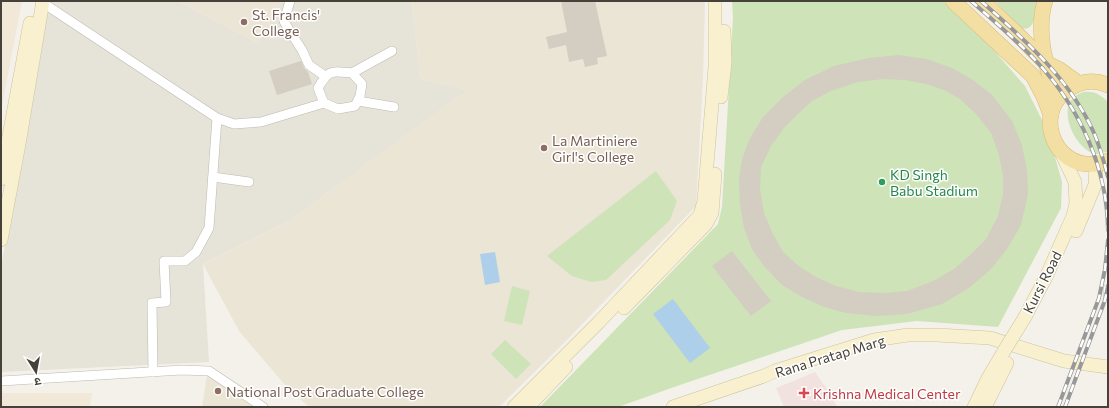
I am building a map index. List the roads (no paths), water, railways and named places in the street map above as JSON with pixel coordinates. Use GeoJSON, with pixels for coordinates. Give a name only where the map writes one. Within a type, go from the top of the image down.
{"type":"FeatureCollection","features":[{"type":"Feature","properties":{"kind":"main road"},"geometry":{"type":"LineString","coordinates":[[1,179],[40,1]]}},
{"type":"Feature","properties":{"kind":"main road"},"geometry":{"type":"LineString","coordinates":[[1,240],[6,190],[40,1]]}},
{"type":"Feature","properties":{"kind":"main road"},"geometry":{"type":"LineString","coordinates":[[514,407],[599,322],[700,215],[704,201],[715,67],[715,1]]}},
{"type":"Feature","properties":{"kind":"main road"},"geometry":{"type":"LineString","coordinates":[[528,407],[706,224],[712,213],[725,63],[724,1]]}},
{"type":"Feature","properties":{"kind":"main road"},"geometry":{"type":"LineString","coordinates":[[953,1],[1033,76],[1051,115]]}},
{"type":"Feature","properties":{"kind":"main road"},"geometry":{"type":"LineString","coordinates":[[982,1],[1046,63],[1060,70],[1078,83]]}},
{"type":"Feature","properties":{"kind":"main road"},"geometry":{"type":"LineString","coordinates":[[1045,1],[1042,14],[1042,32],[1046,63],[1057,100]]}},
{"type":"Feature","properties":{"kind":"main road"},"geometry":{"type":"LineString","coordinates":[[1023,40],[1032,38],[1042,32]]}},
{"type":"Feature","properties":{"kind":"main road"},"geometry":{"type":"LineString","coordinates":[[1102,163],[1083,164],[1070,158],[1060,150],[1053,139],[1050,127],[1051,115],[1057,100],[1066,90],[1078,83],[1090,81],[1101,82],[1108,85]]}},
{"type":"Feature","properties":{"kind":"main road","name":"Kursi Road"},"geometry":{"type":"LineString","coordinates":[[1028,320],[1073,216],[1076,203],[1075,182],[1060,150]]}},
{"type":"Feature","properties":{"kind":"main road","name":"Kursi Road"},"geometry":{"type":"LineString","coordinates":[[974,407],[988,378],[1008,353],[1049,287],[1077,230],[1102,163]]}},
{"type":"Feature","properties":{"kind":"main road","name":"Rana Pratap Marg"},"geometry":{"type":"LineString","coordinates":[[673,407],[775,371],[853,346],[874,340],[908,335],[990,338],[1064,361],[1108,367]]}},
{"type":"Feature","properties":{"kind":"main road","name":"Kursi Road"},"geometry":{"type":"LineString","coordinates":[[985,407],[1000,376],[1008,353]]}},
{"type":"Feature","properties":{"kind":"street"},"geometry":{"type":"LineString","coordinates":[[40,1],[217,118],[234,124],[262,122],[324,103],[338,109],[355,106],[362,84],[352,73]]}},
{"type":"Feature","properties":{"kind":"street"},"geometry":{"type":"LineString","coordinates":[[290,1],[284,21],[302,50],[309,65],[325,76]]}},
{"type":"Feature","properties":{"kind":"street"},"geometry":{"type":"LineString","coordinates":[[324,103],[318,88],[325,76],[334,71],[352,73],[392,50]]}},
{"type":"Feature","properties":{"kind":"street"},"geometry":{"type":"LineString","coordinates":[[358,100],[394,107]]}},
{"type":"Feature","properties":{"kind":"street"},"geometry":{"type":"LineString","coordinates":[[153,372],[152,303],[166,302],[164,261],[185,261],[196,252],[209,228],[217,118]]}},
{"type":"Feature","properties":{"kind":"street"},"geometry":{"type":"LineString","coordinates":[[213,177],[249,182]]}},
{"type":"Feature","properties":{"kind":"street"},"geometry":{"type":"LineString","coordinates":[[1108,289],[1108,294]]}},
{"type":"Feature","properties":{"kind":"street"},"geometry":{"type":"LineString","coordinates":[[1,381],[182,370],[209,371],[263,407]]}},
{"type":"Feature","properties":{"kind":"water"},"geometry":{"type":"Polygon","coordinates":[[[495,252],[500,282],[485,285],[480,254],[495,252]]]}},
{"type":"Feature","properties":{"kind":"water"},"geometry":{"type":"Polygon","coordinates":[[[673,299],[710,348],[690,363],[653,314],[673,299]]]}},
{"type":"Feature","properties":{"kind":"railway"},"geometry":{"type":"LineString","coordinates":[[971,1],[1006,31],[1038,63],[1067,100],[1088,140],[1103,184],[1108,230]]}},
{"type":"Feature","properties":{"kind":"railway"},"geometry":{"type":"LineString","coordinates":[[981,1],[1014,30],[1045,61],[1072,95],[1084,113],[1094,133],[1108,177]]}},
{"type":"Feature","properties":{"kind":"railway"},"geometry":{"type":"LineString","coordinates":[[1058,407],[1099,298],[1105,269],[1108,240]]}},
{"type":"Feature","properties":{"kind":"railway"},"geometry":{"type":"LineString","coordinates":[[1065,407],[1105,300],[1108,286]]}},
{"type":"Feature","properties":{"kind":"place","name":"St. Francis' College"},"geometry":{"type":"Point","coordinates":[244,22]}},
{"type":"Feature","properties":{"kind":"place","name":"La Martiniere Girl's College"},"geometry":{"type":"Point","coordinates":[544,148]}},
{"type":"Feature","properties":{"kind":"place","name":"KD Singh Babu Stadium"},"geometry":{"type":"Point","coordinates":[882,182]}},
{"type":"Feature","properties":{"kind":"place","name":"National Post Graduate College"},"geometry":{"type":"Point","coordinates":[218,391]}},
{"type":"Feature","properties":{"kind":"place","name":"Krishna Medical Center"},"geometry":{"type":"Point","coordinates":[804,393]}}]}
